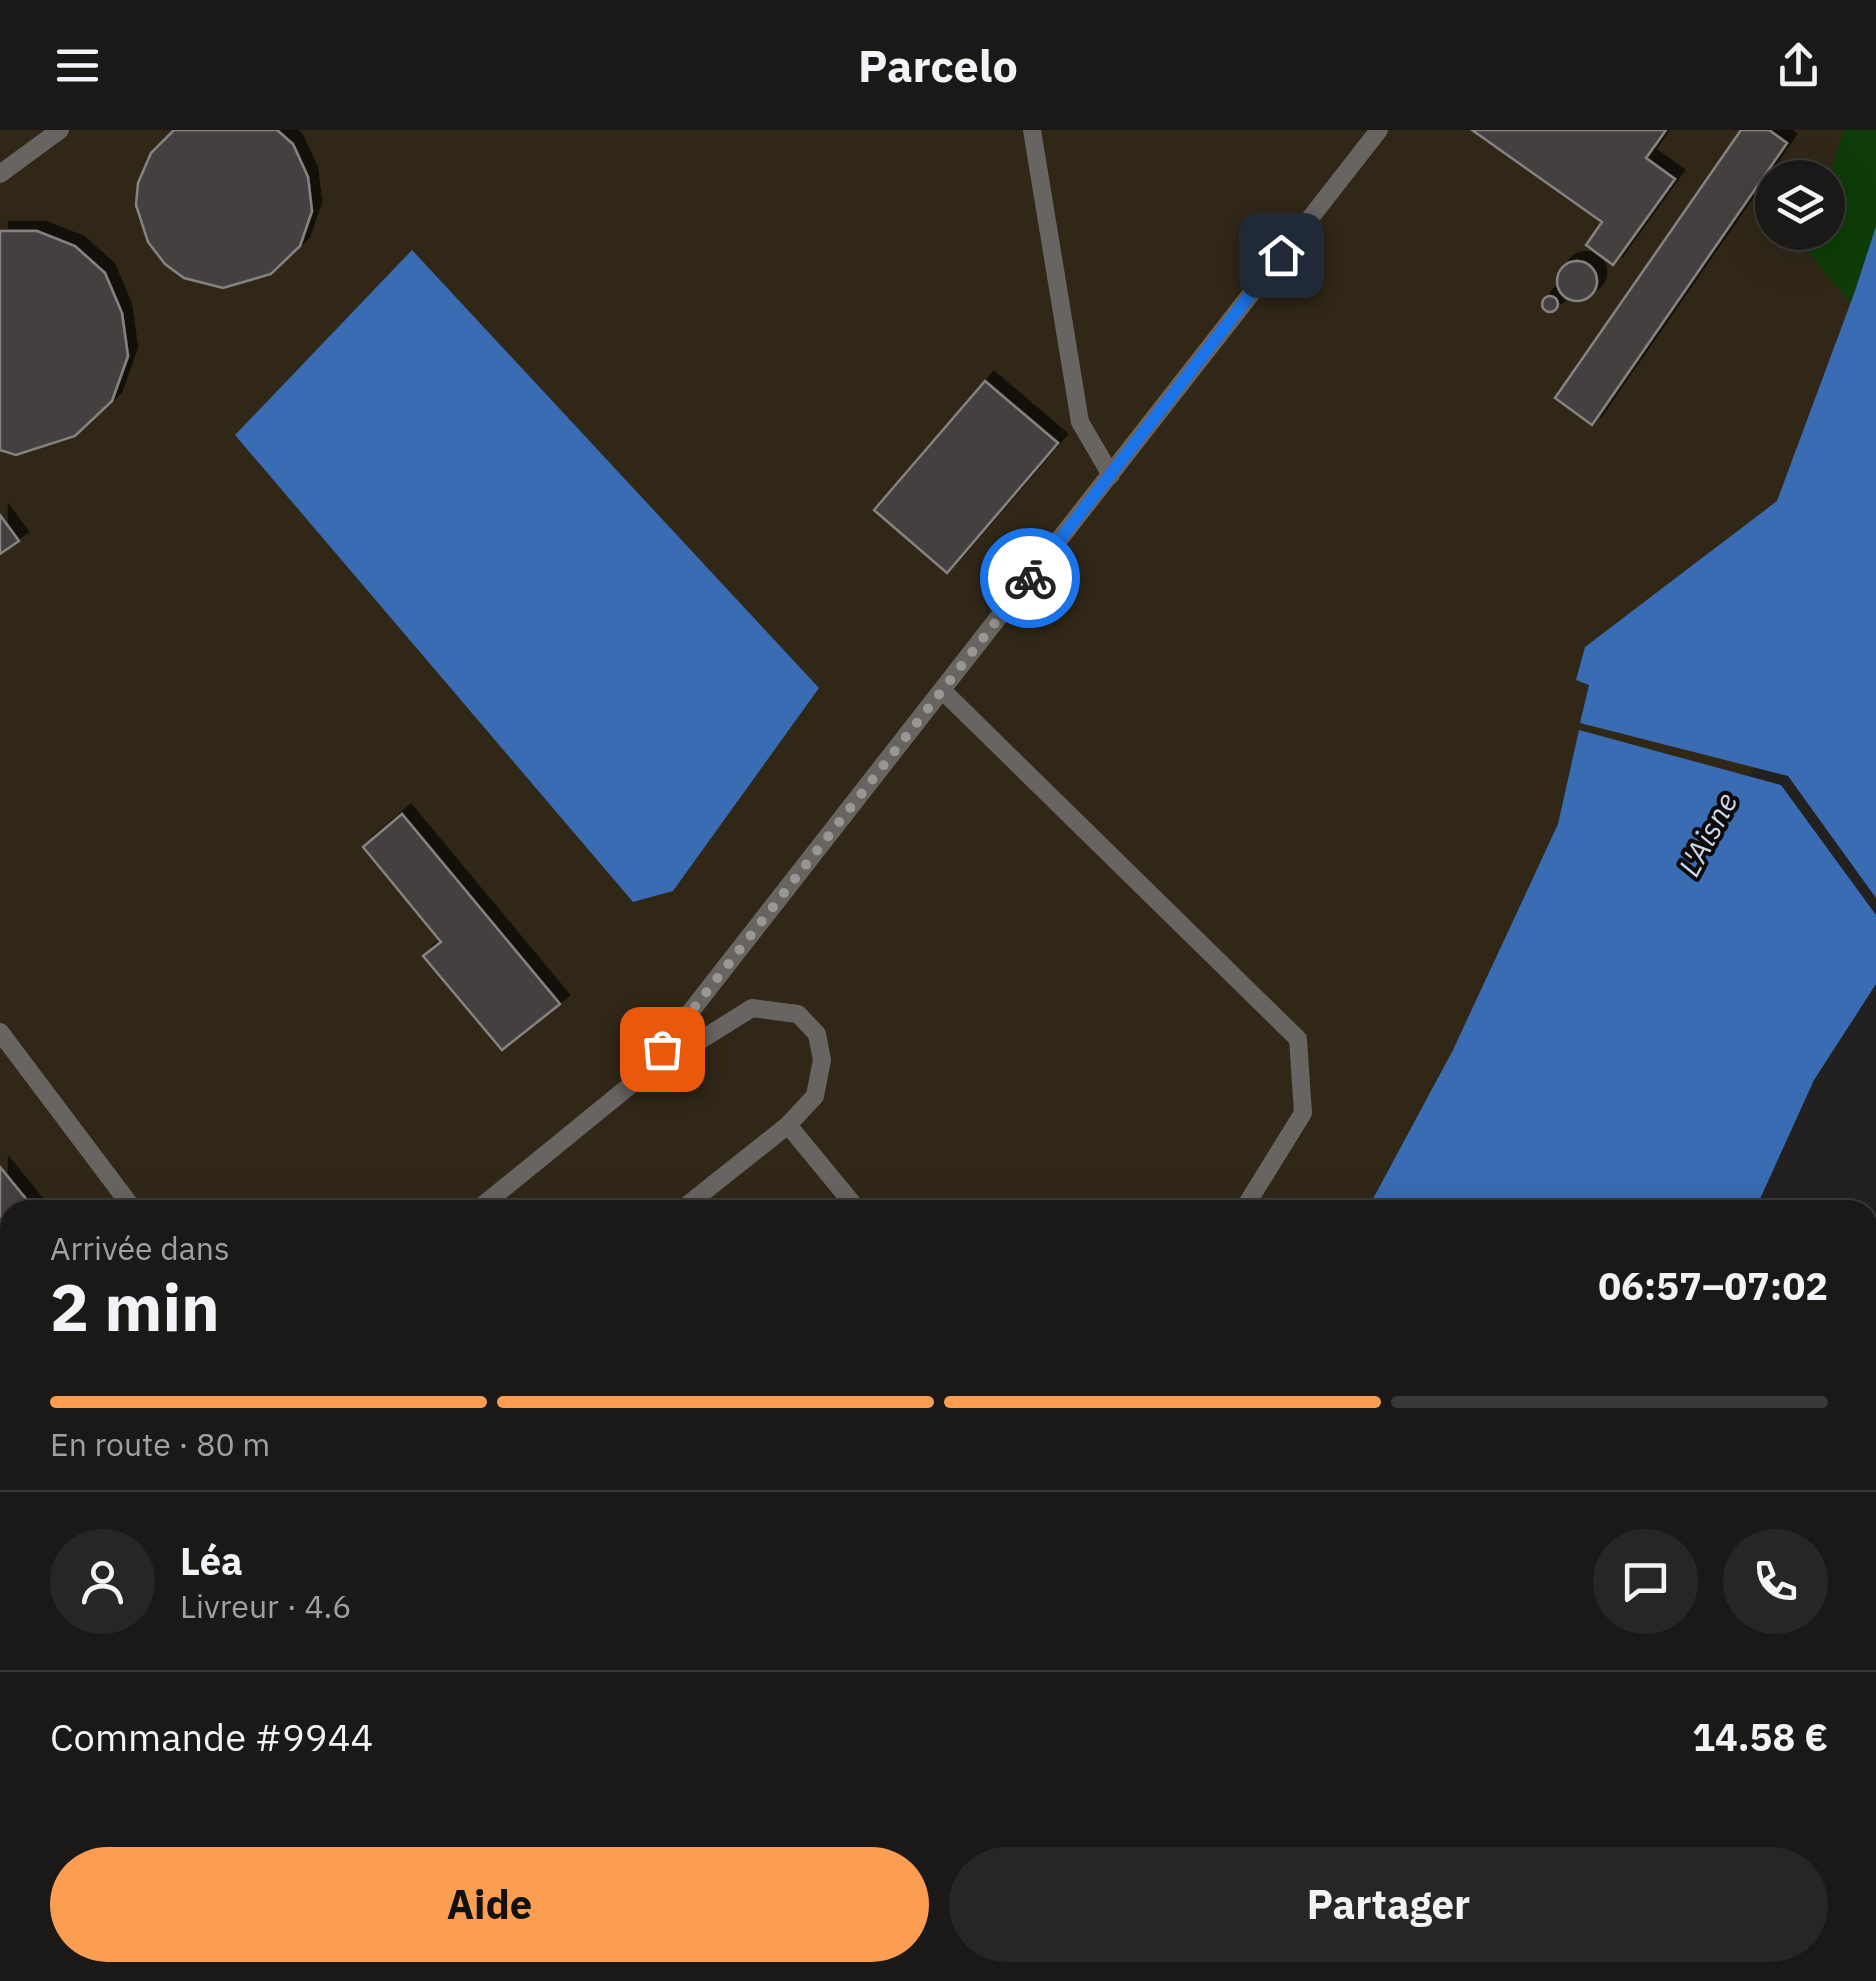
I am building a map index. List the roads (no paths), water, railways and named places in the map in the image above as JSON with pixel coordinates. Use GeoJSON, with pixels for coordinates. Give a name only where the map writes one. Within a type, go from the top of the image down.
{"type":"FeatureCollection","features":[{"type":"Feature","properties":{"kind":"lane"},"geometry":{"type":"LineString","coordinates":[[0,174],[60,130]]}},
{"type":"Feature","properties":{"kind":"lane"},"geometry":{"type":"LineString","coordinates":[[1032,130],[1080,422],[1111,474]]}},
{"type":"Feature","properties":{"kind":"lane"},"geometry":{"type":"LineString","coordinates":[[638,1079],[1379,130]]}},
{"type":"Feature","properties":{"kind":"lane"},"geometry":{"type":"LineString","coordinates":[[942,690],[1298,1039],[1302,1114],[1249,1200]]}},
{"type":"Feature","properties":{"kind":"lane"},"geometry":{"type":"LineString","coordinates":[[489,1200],[638,1079],[752,1008],[798,1014],[817,1034],[822,1060],[815,1096],[788,1125],[694,1200]]}},
{"type":"Feature","properties":{"kind":"lane"},"geometry":{"type":"LineString","coordinates":[[0,1032],[126,1200]]}},
{"type":"Feature","properties":{"kind":"lane"},"geometry":{"type":"LineString","coordinates":[[788,1125],[850,1200]]}},
{"type":"Feature","properties":{"kind":"water"},"geometry":{"type":"Polygon","coordinates":[[[1876,226],[1876,898],[1788,776],[1580,723],[1589,685],[1576,680],[1585,647],[1777,501],[1876,226]]]}},
{"type":"Feature","properties":{"kind":"water"},"geometry":{"type":"Polygon","coordinates":[[[412,250],[819,688],[673,891],[633,902],[235,435],[412,250]]]}},
{"type":"Feature","properties":{"kind":"water","name":"L'Aisne"},"geometry":{"type":"Polygon","coordinates":[[[1579,730],[1781,785],[1876,915],[1876,984],[1814,1080],[1760,1200],[1372,1200],[1453,1050],[1558,824],[1579,730]]]}}]}
